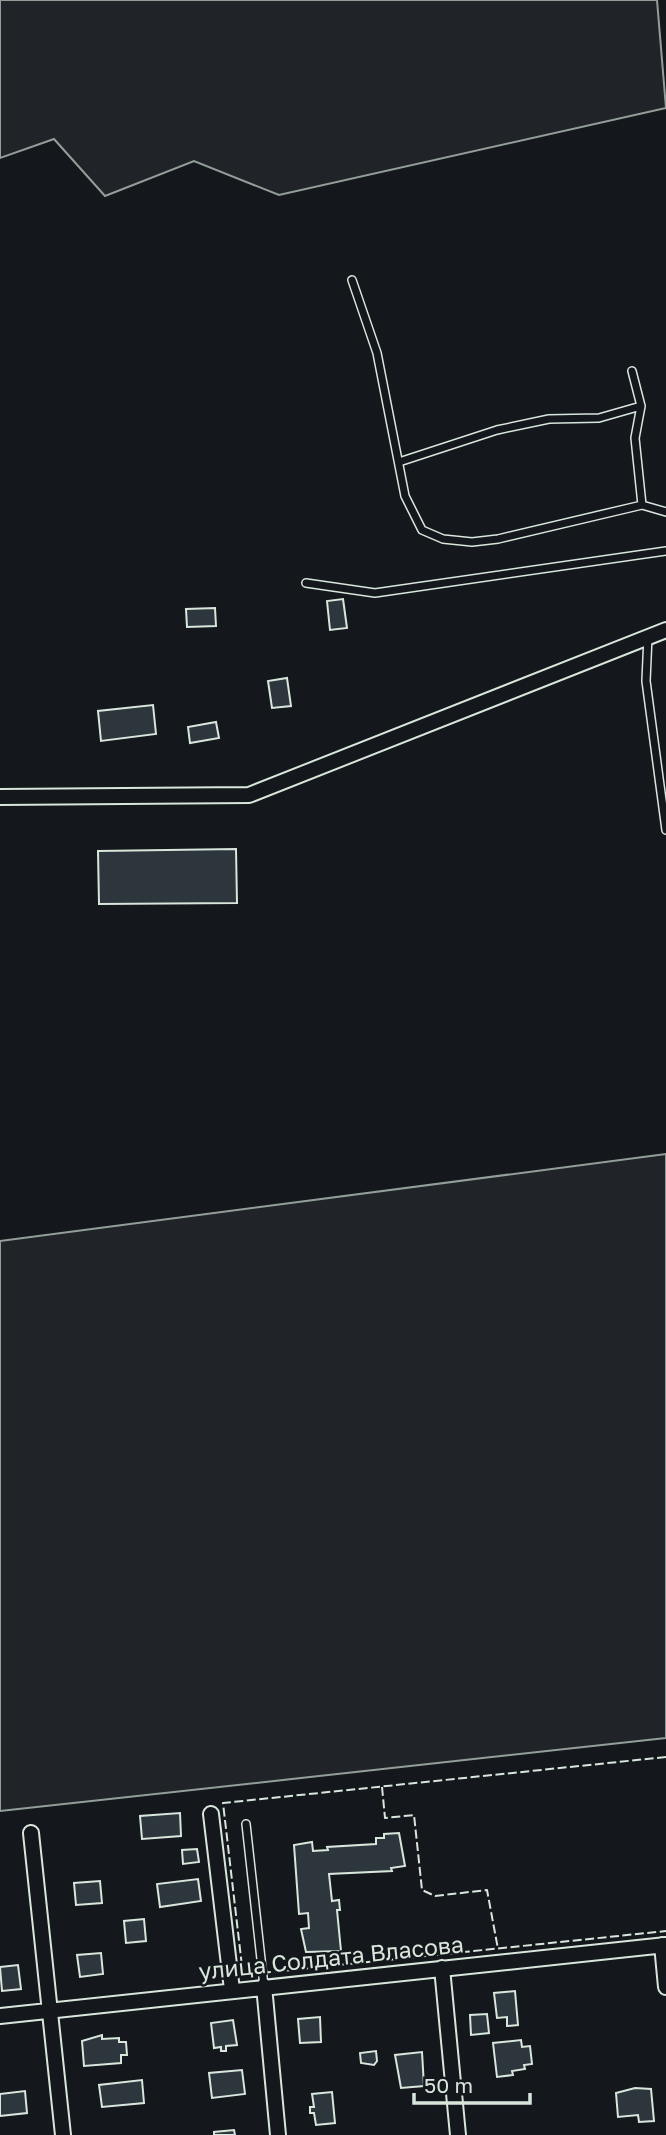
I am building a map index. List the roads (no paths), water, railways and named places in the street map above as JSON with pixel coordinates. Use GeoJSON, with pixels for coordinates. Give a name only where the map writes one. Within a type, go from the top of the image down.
{"type":"FeatureCollection","features":[{"type":"Feature","properties":{"kind":"street"},"geometry":{"type":"LineString","coordinates":[[0,797],[249,795],[666,630]]}},
{"type":"Feature","properties":{"kind":"street"},"geometry":{"type":"LineString","coordinates":[[211,1814],[232,1990]]}},
{"type":"Feature","properties":{"kind":"street"},"geometry":{"type":"LineString","coordinates":[[31,1833],[62,2135]]}},
{"type":"Feature","properties":{"kind":"street"},"geometry":{"type":"LineString","coordinates":[[664,1945],[666,1987]]}},
{"type":"Feature","properties":{"kind":"street","name":"улица Солдата Власова"},"geometry":{"type":"LineString","coordinates":[[0,2016],[664,1945]]}},
{"type":"Feature","properties":{"kind":"street"},"geometry":{"type":"LineString","coordinates":[[442,1968],[458,2135]]}},
{"type":"Feature","properties":{"kind":"street"},"geometry":{"type":"LineString","coordinates":[[264,1986],[278,2135]]}},
{"type":"Feature","properties":{"kind":"lane"},"geometry":{"type":"LineString","coordinates":[[352,280],[377,353],[405,496],[422,530],[443,540],[498,539],[642,505],[666,512]]}},
{"type":"Feature","properties":{"kind":"lane"},"geometry":{"type":"LineString","coordinates":[[632,371],[641,406],[635,438],[642,505]]}},
{"type":"Feature","properties":{"kind":"lane"},"geometry":{"type":"LineString","coordinates":[[399,462],[497,430],[549,419],[599,418],[641,406]]}},
{"type":"Feature","properties":{"kind":"lane"},"geometry":{"type":"LineString","coordinates":[[306,583],[375,593],[666,551]]}},
{"type":"Feature","properties":{"kind":"lane"},"geometry":{"type":"LineString","coordinates":[[648,636],[646,681],[666,830]]}},
{"type":"Feature","properties":{"kind":"lane"},"geometry":{"type":"LineString","coordinates":[[246,1824],[264,1986]]}}]}
